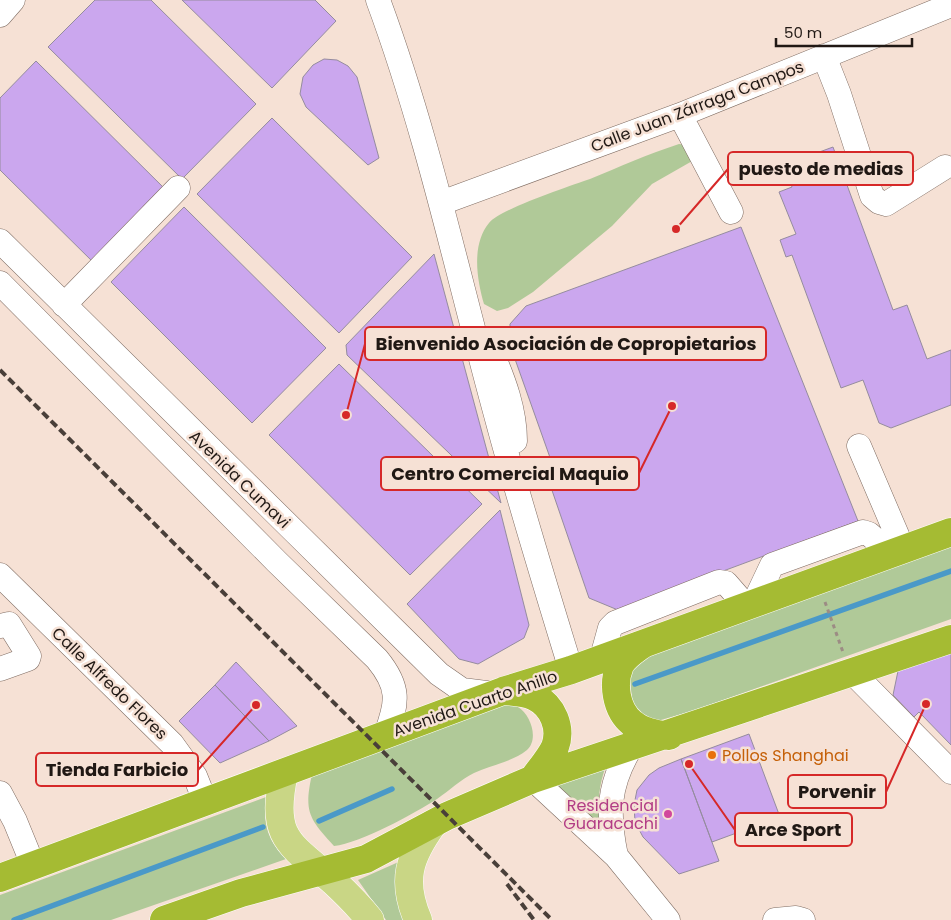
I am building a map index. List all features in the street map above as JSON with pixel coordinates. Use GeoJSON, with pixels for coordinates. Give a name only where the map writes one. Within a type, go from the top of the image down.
{"type":"FeatureCollection","features":[{"type":"Feature","properties":{"kind":"highway","name":"Avenida Cuarto Anillo"},"geometry":{"type":"LineString","coordinates":[[0,878],[498,692],[571,670],[602,657],[951,532]]}},
{"type":"Feature","properties":{"kind":"highway"},"geometry":{"type":"LineString","coordinates":[[176,918],[240,893],[366,859],[433,824],[533,779],[669,736],[951,639]]}},
{"type":"Feature","properties":{"kind":"highway"},"geometry":{"type":"LineString","coordinates":[[644,643],[627,656],[621,664],[616,688],[618,700],[632,723],[652,733],[669,736]]}},
{"type":"Feature","properties":{"kind":"highway"},"geometry":{"type":"LineString","coordinates":[[498,692],[536,697],[550,709],[555,718],[557,727],[556,744],[533,779]]}},
{"type":"Feature","properties":{"kind":"main road"},"geometry":{"type":"LineString","coordinates":[[284,773],[279,804],[284,832],[290,845],[299,855],[357,904],[370,920]]}},
{"type":"Feature","properties":{"kind":"main road"},"geometry":{"type":"LineString","coordinates":[[418,920],[410,895],[410,865],[421,841],[433,824]]}},
{"type":"Feature","properties":{"kind":"street"},"geometry":{"type":"LineString","coordinates":[[0,15],[13,0]]}},
{"type":"Feature","properties":{"kind":"street"},"geometry":{"type":"LineString","coordinates":[[378,0],[394,43],[441,203],[468,310],[490,347],[504,383],[515,423],[514,482],[571,670]]}},
{"type":"Feature","properties":{"kind":"street","name":"Calle Juan Zárraga Campos"},"geometry":{"type":"LineString","coordinates":[[441,203],[680,116],[951,5]]}},
{"type":"Feature","properties":{"kind":"street"},"geometry":{"type":"LineString","coordinates":[[824,56],[872,196],[879,202],[886,204],[945,167]]}},
{"type":"Feature","properties":{"kind":"street"},"geometry":{"type":"LineString","coordinates":[[680,116],[731,212]]}},
{"type":"Feature","properties":{"kind":"street"},"geometry":{"type":"LineString","coordinates":[[64,305],[178,188]]}},
{"type":"Feature","properties":{"kind":"street","name":"Avenida Cumavi"},"geometry":{"type":"LineString","coordinates":[[0,241],[439,674],[462,690],[498,692]]}},
{"type":"Feature","properties":{"kind":"street","name":"Avenida Cumavi"},"geometry":{"type":"LineString","coordinates":[[0,283],[277,562],[377,659],[390,676],[396,703],[386,734]]}},
{"type":"Feature","properties":{"kind":"street"},"geometry":{"type":"LineString","coordinates":[[859,446],[898,552]]}},
{"type":"Feature","properties":{"kind":"street"},"geometry":{"type":"LineString","coordinates":[[277,562],[284,563],[296,558],[302,545],[300,538]]}},
{"type":"Feature","properties":{"kind":"street","name":"Calle Alfredo Flores"},"geometry":{"type":"LineString","coordinates":[[0,575],[172,744],[195,776],[206,802]]}},
{"type":"Feature","properties":{"kind":"street"},"geometry":{"type":"LineString","coordinates":[[602,657],[610,628],[615,623],[719,582],[726,583],[750,604]]}},
{"type":"Feature","properties":{"kind":"street"},"geometry":{"type":"LineString","coordinates":[[0,626],[9,624],[29,656],[28,659],[0,669]]}},
{"type":"Feature","properties":{"kind":"street"},"geometry":{"type":"LineString","coordinates":[[20,642],[54,628]]}},
{"type":"Feature","properties":{"kind":"street"},"geometry":{"type":"LineString","coordinates":[[852,672],[951,772]]}},
{"type":"Feature","properties":{"kind":"street"},"geometry":{"type":"LineString","coordinates":[[616,856],[610,826],[610,806],[616,775],[631,747]]}},
{"type":"Feature","properties":{"kind":"street"},"geometry":{"type":"LineString","coordinates":[[533,779],[616,856],[668,920]]}},
{"type":"Feature","properties":{"kind":"street"},"geometry":{"type":"LineString","coordinates":[[0,793],[34,865]]}},
{"type":"Feature","properties":{"kind":"street"},"geometry":{"type":"LineString","coordinates":[[775,920],[796,918],[803,920]]}},
{"type":"Feature","properties":{"kind":"path"},"geometry":{"type":"LineString","coordinates":[[824,601],[835,629]]}},
{"type":"Feature","properties":{"kind":"green space"},"geometry":{"type":"Polygon","coordinates":[[[679,144],[686,145],[694,160],[652,184],[612,226],[533,292],[508,308],[497,311],[484,304],[479,284],[478,252],[483,232],[496,217],[536,198],[679,144]]]}},
{"type":"Feature","properties":{"kind":"green space"},"geometry":{"type":"Polygon","coordinates":[[[951,545],[951,619],[692,711],[654,722],[633,706],[629,673],[646,652],[951,545]]]}},
{"type":"Feature","properties":{"kind":"green space"},"geometry":{"type":"Polygon","coordinates":[[[507,704],[517,706],[523,711],[532,727],[531,745],[521,754],[474,773],[415,812],[372,834],[345,844],[334,846],[318,828],[310,813],[308,797],[312,774],[507,704]]]}},
{"type":"Feature","properties":{"kind":"green space"},"geometry":{"type":"Polygon","coordinates":[[[607,763],[601,781],[599,798],[600,833],[553,784],[607,763]]]}},
{"type":"Feature","properties":{"kind":"green space"},"geometry":{"type":"Polygon","coordinates":[[[266,797],[265,816],[268,831],[274,845],[286,859],[111,920],[0,920],[0,895],[266,797]]]}},
{"type":"Feature","properties":{"kind":"green space"},"geometry":{"type":"Polygon","coordinates":[[[403,860],[409,920],[386,920],[358,880],[403,860]]]}},
{"type":"Feature","properties":{"kind":"building"},"geometry":{"type":"Polygon","coordinates":[[[95,0],[151,0],[256,104],[182,179],[48,47],[95,0]]]}},
{"type":"Feature","properties":{"kind":"building"},"geometry":{"type":"Polygon","coordinates":[[[182,0],[315,0],[336,21],[272,88],[182,0]]]}},
{"type":"Feature","properties":{"kind":"building"},"geometry":{"type":"Polygon","coordinates":[[[324,59],[337,60],[348,66],[357,77],[379,158],[368,165],[306,107],[300,94],[303,77],[313,65],[324,59]]]}},
{"type":"Feature","properties":{"kind":"building"},"geometry":{"type":"Polygon","coordinates":[[[36,61],[171,195],[99,268],[0,170],[0,98],[36,61]]]}},
{"type":"Feature","properties":{"kind":"building"},"geometry":{"type":"Polygon","coordinates":[[[272,118],[412,257],[339,333],[197,194],[272,118]]]}},
{"type":"Feature","properties":{"kind":"building"},"geometry":{"type":"Polygon","coordinates":[[[833,147],[893,310],[907,305],[927,359],[951,350],[951,405],[891,428],[879,423],[863,380],[841,388],[792,255],[786,257],[780,240],[796,234],[779,192],[792,187],[784,165],[833,147]]]}},
{"type":"Feature","properties":{"kind":"building"},"geometry":{"type":"Polygon","coordinates":[[[184,207],[326,348],[252,423],[111,282],[184,207]]]}},
{"type":"Feature","properties":{"kind":"building"},"geometry":{"type":"Polygon","coordinates":[[[741,227],[858,521],[618,610],[589,598],[545,470],[553,466],[510,345],[510,324],[526,306],[741,227]]]}},
{"type":"Feature","properties":{"kind":"building"},"geometry":{"type":"Polygon","coordinates":[[[434,254],[501,503],[347,355],[346,345],[434,254]]]}},
{"type":"Feature","properties":{"kind":"building"},"geometry":{"type":"Polygon","coordinates":[[[339,364],[482,504],[410,575],[269,435],[339,364]]]}},
{"type":"Feature","properties":{"kind":"building"},"geometry":{"type":"Polygon","coordinates":[[[500,510],[529,625],[524,638],[478,664],[459,659],[407,604],[500,510]]]}},
{"type":"Feature","properties":{"kind":"building"},"geometry":{"type":"Polygon","coordinates":[[[951,653],[951,745],[919,712],[914,717],[893,695],[898,671],[951,653]]]}},
{"type":"Feature","properties":{"kind":"building"},"geometry":{"type":"Polygon","coordinates":[[[236,662],[297,726],[269,741],[215,685],[236,662]]]}},
{"type":"Feature","properties":{"kind":"building"},"geometry":{"type":"Polygon","coordinates":[[[215,685],[269,741],[220,763],[179,721],[215,685]]]}},
{"type":"Feature","properties":{"kind":"building"},"geometry":{"type":"Polygon","coordinates":[[[749,734],[780,817],[712,842],[681,759],[749,734]]]}},
{"type":"Feature","properties":{"kind":"building","name":"Residencial Guaracachi"},"geometry":{"type":"Polygon","coordinates":[[[681,759],[719,861],[679,874],[643,837],[635,822],[634,805],[637,790],[649,775],[659,768],[681,759]]]}},
{"type":"Feature","properties":{"kind":"waterway"},"geometry":{"type":"LineString","coordinates":[[635,684],[951,571]]}},
{"type":"Feature","properties":{"kind":"waterway"},"geometry":{"type":"LineString","coordinates":[[319,821],[392,789]]}},
{"type":"Feature","properties":{"kind":"waterway"},"geometry":{"type":"LineString","coordinates":[[14,920],[263,827]]}},
{"type":"Feature","properties":{"kind":"railway"},"geometry":{"type":"LineString","coordinates":[[0,370],[552,920]]}},
{"type":"Feature","properties":{"kind":"railway"},"geometry":{"type":"LineString","coordinates":[[507,884],[534,920]]}},
{"type":"Feature","properties":{"kind":"place","name":"puesto de medias"},"geometry":{"type":"Point","coordinates":[676,229]}},
{"type":"Feature","properties":{"kind":"place","name":"Centro Comercial Maquio"},"geometry":{"type":"Point","coordinates":[672,406]}},
{"type":"Feature","properties":{"kind":"place","name":"Bienvenido Asociación de Copropietarios"},"geometry":{"type":"Point","coordinates":[346,415]}},
{"type":"Feature","properties":{"kind":"place","name":"Porvenir"},"geometry":{"type":"Point","coordinates":[926,704]}},
{"type":"Feature","properties":{"kind":"place","name":"Tienda Farbicio"},"geometry":{"type":"Point","coordinates":[256,705]}},
{"type":"Feature","properties":{"kind":"place","name":"Pollos Shanghai"},"geometry":{"type":"Point","coordinates":[712,755]}},
{"type":"Feature","properties":{"kind":"place","name":"Arce Sport"},"geometry":{"type":"Point","coordinates":[689,764]}},
{"type":"Feature","properties":{"kind":"place","name":"Residencial Guaracachi"},"geometry":{"type":"Point","coordinates":[668,814]}}]}
